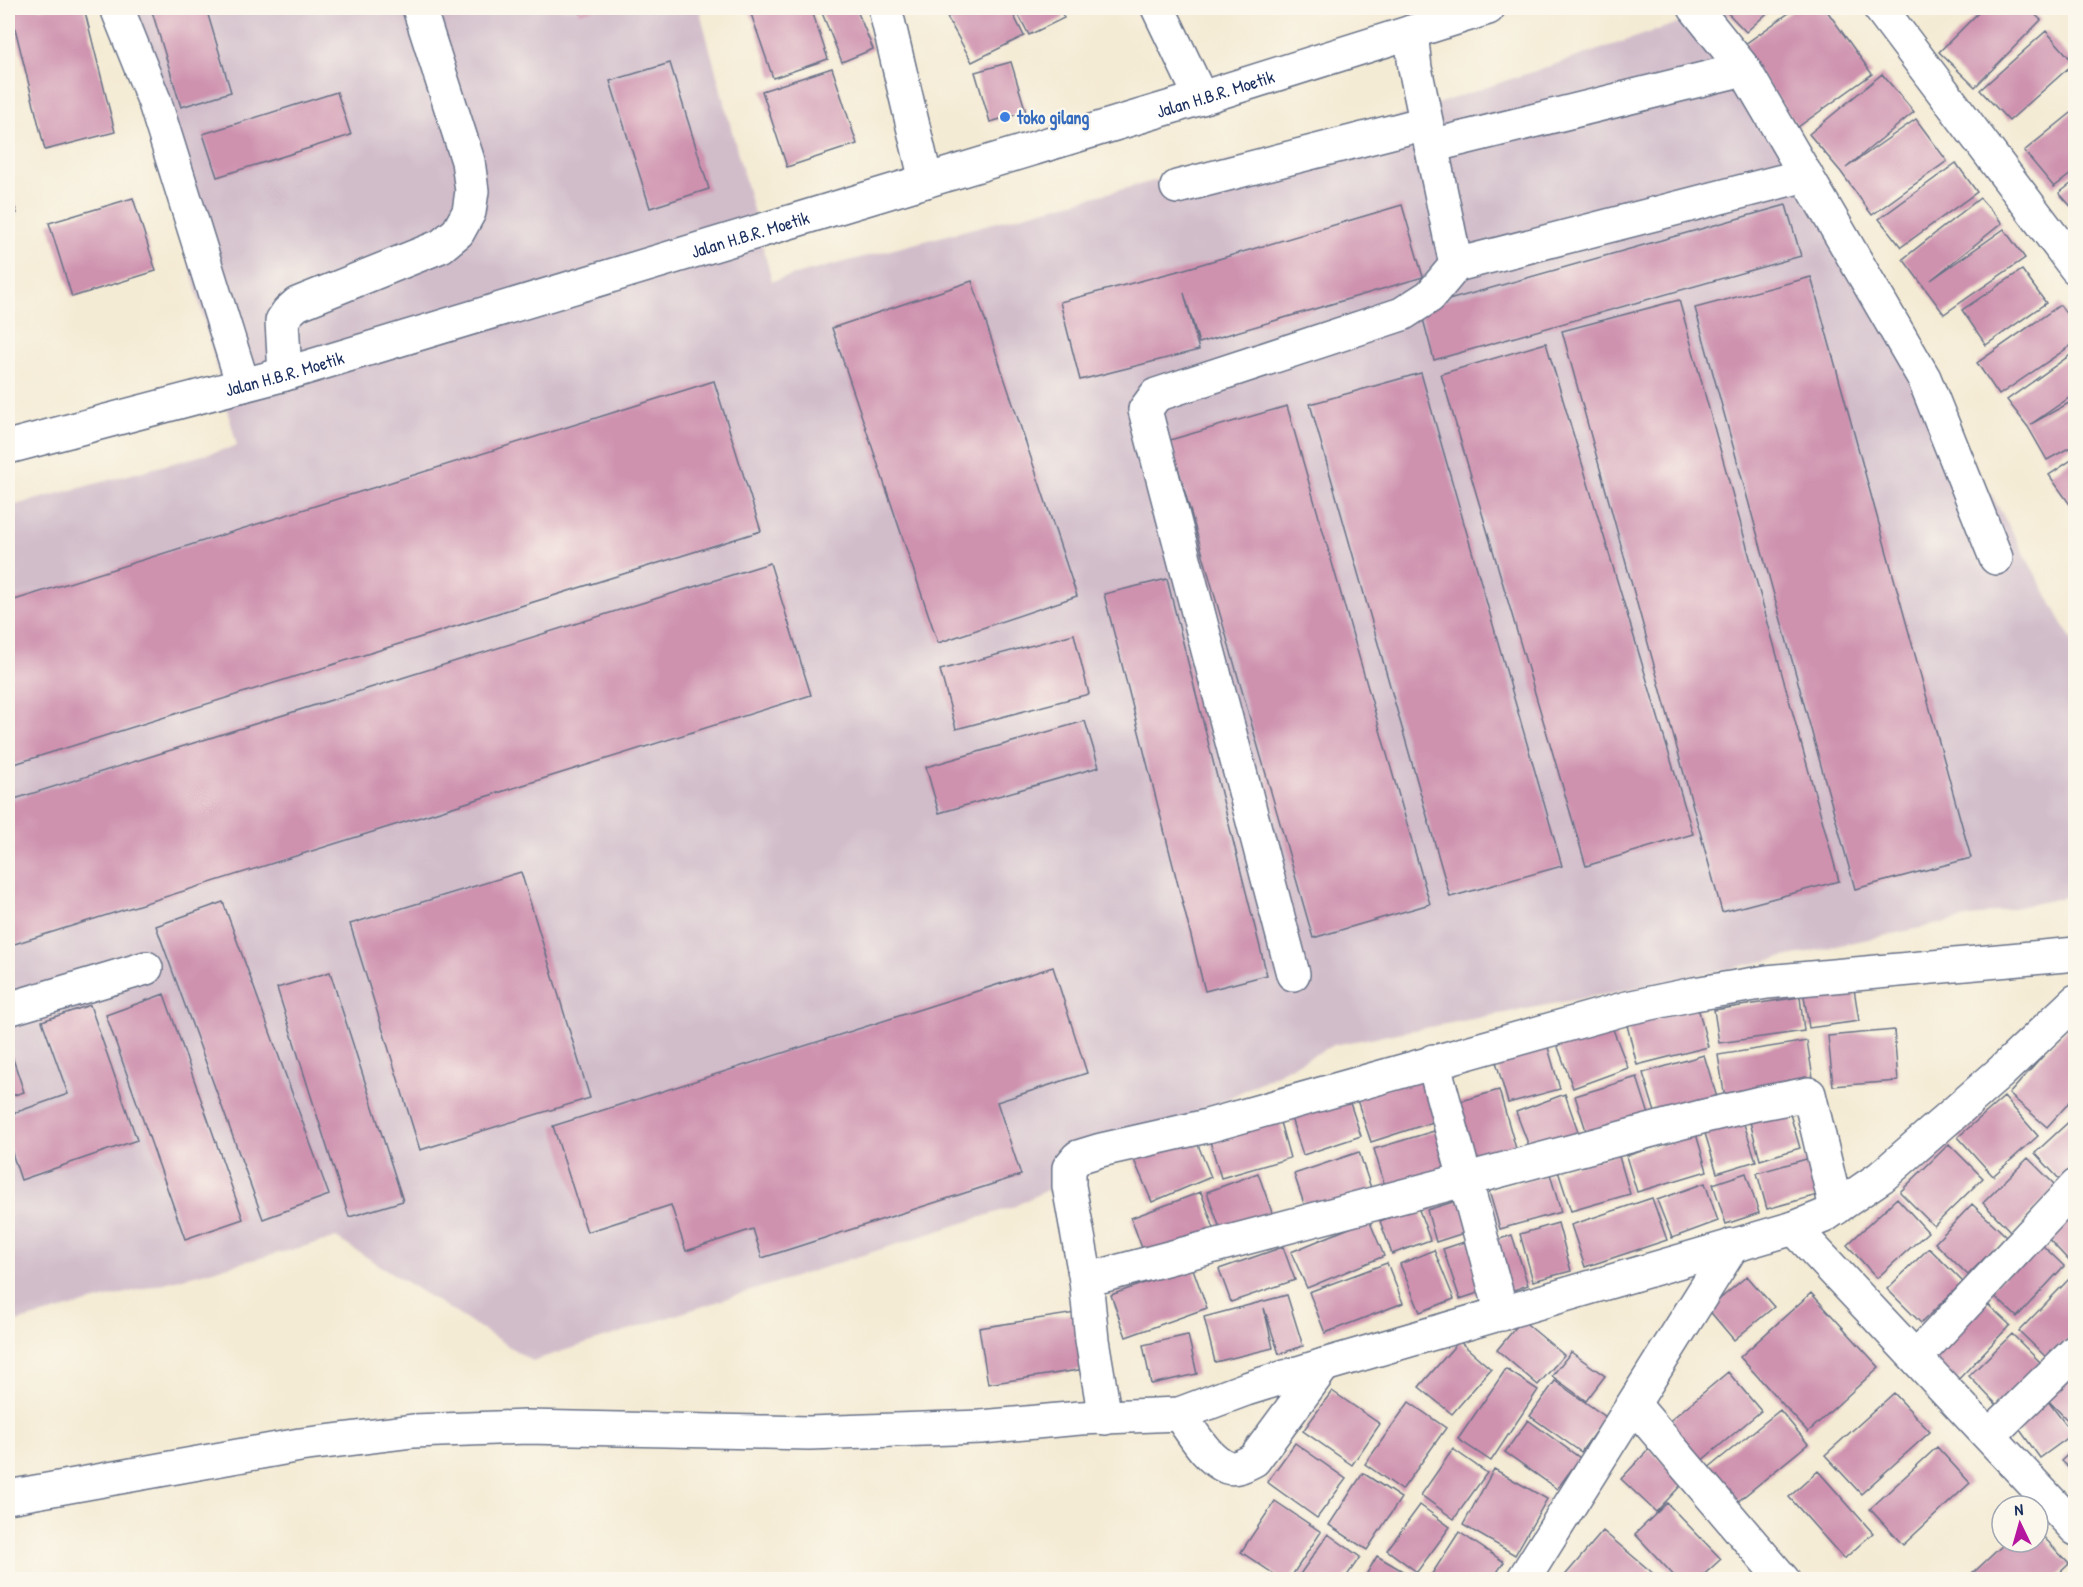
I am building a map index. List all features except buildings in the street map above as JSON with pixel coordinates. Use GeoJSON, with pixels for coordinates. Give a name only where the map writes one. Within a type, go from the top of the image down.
{"type":"FeatureCollection","features":[{"type":"Feature","properties":{"kind":"street"},"geometry":{"type":"LineString","coordinates":[[117,8],[154,100],[243,386]]}},
{"type":"Feature","properties":{"kind":"street"},"geometry":{"type":"LineString","coordinates":[[285,374],[282,321],[297,304],[441,246],[458,232],[469,212],[472,191],[468,161],[419,8]]}},
{"type":"Feature","properties":{"kind":"street"},"geometry":{"type":"LineString","coordinates":[[885,8],[926,181]]}},
{"type":"Feature","properties":{"kind":"street"},"geometry":{"type":"LineString","coordinates":[[1158,8],[1201,98]]}},
{"type":"Feature","properties":{"kind":"street","name":"Jalan H.B.R. Moetik"},"geometry":{"type":"LineString","coordinates":[[8,447],[285,374],[1201,98],[1488,8]]}},
{"type":"Feature","properties":{"kind":"street"},"geometry":{"type":"LineString","coordinates":[[1695,8],[1744,69],[1924,378],[1996,558]]}},
{"type":"Feature","properties":{"kind":"street"},"geometry":{"type":"LineString","coordinates":[[1880,8],[2076,268]]}},
{"type":"Feature","properties":{"kind":"street"},"geometry":{"type":"LineString","coordinates":[[1411,32],[1415,68],[1456,265]]}},
{"type":"Feature","properties":{"kind":"street"},"geometry":{"type":"LineString","coordinates":[[1177,187],[1744,69]]}},
{"type":"Feature","properties":{"kind":"street"},"geometry":{"type":"LineString","coordinates":[[1293,974],[1146,410],[1156,395],[1402,314],[1430,296],[1456,265],[1806,175]]}},
{"type":"Feature","properties":{"kind":"street"},"geometry":{"type":"LineString","coordinates":[[1105,1418],[1092,1340],[1086,1280],[1069,1186],[1069,1168],[1078,1157],[1208,1126],[1627,1008],[1694,994],[1767,982],[2076,954]]}},
{"type":"Feature","properties":{"kind":"street"},"geometry":{"type":"LineString","coordinates":[[8,1009],[146,968]]}},
{"type":"Feature","properties":{"kind":"street"},"geometry":{"type":"LineString","coordinates":[[8,1497],[300,1445],[413,1431],[527,1427],[809,1433],[981,1427],[1179,1414],[1246,1389],[1324,1365],[1794,1228],[1824,1216],[1881,1177],[2001,1072],[2076,1001]]}},
{"type":"Feature","properties":{"kind":"street"},"geometry":{"type":"LineString","coordinates":[[1433,1061],[1502,1314]]}},
{"type":"Feature","properties":{"kind":"street"},"geometry":{"type":"LineString","coordinates":[[1086,1280],[1745,1106],[1809,1094],[1836,1208]]}},
{"type":"Feature","properties":{"kind":"street"},"geometry":{"type":"LineString","coordinates":[[1916,1357],[2076,1186]]}},
{"type":"Feature","properties":{"kind":"street"},"geometry":{"type":"LineString","coordinates":[[1794,1228],[2074,1524]]}},
{"type":"Feature","properties":{"kind":"street"},"geometry":{"type":"LineString","coordinates":[[1523,1580],[1733,1245]]}},
{"type":"Feature","properties":{"kind":"street"},"geometry":{"type":"LineString","coordinates":[[1990,1436],[2076,1351]]}},
{"type":"Feature","properties":{"kind":"street"},"geometry":{"type":"LineString","coordinates":[[1179,1414],[1211,1456],[1228,1467],[1241,1466],[1254,1460],[1324,1365]]}},
{"type":"Feature","properties":{"kind":"street"},"geometry":{"type":"LineString","coordinates":[[1634,1405],[1783,1580]]}},
{"type":"Feature","properties":{"kind":"shaded area"},"geometry":{"type":"Polygon","coordinates":[[[122,8],[699,8],[772,281],[1398,117],[1723,8],[2075,646],[2075,895],[1648,986],[1334,1045],[1013,1207],[532,1361],[336,1238],[8,1324],[8,507],[237,446],[122,8]]]}},
{"type":"Feature","properties":{"kind":"place","name":"toko gilang"},"geometry":{"type":"Point","coordinates":[1005,117]}}]}
